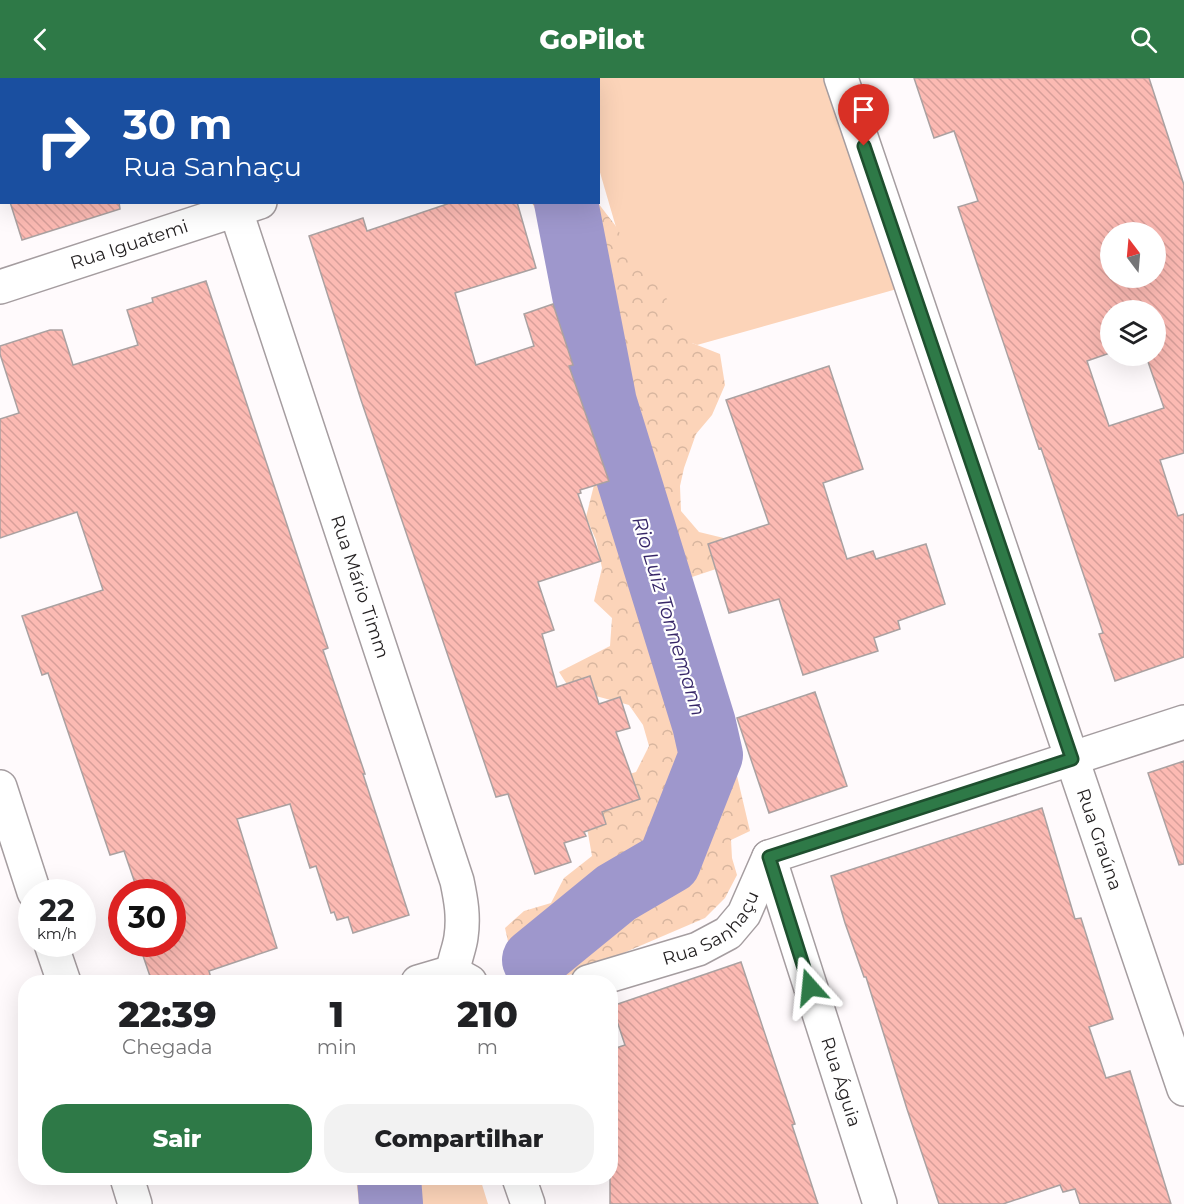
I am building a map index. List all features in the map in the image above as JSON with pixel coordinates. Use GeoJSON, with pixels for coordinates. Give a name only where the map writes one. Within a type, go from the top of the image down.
{"type":"FeatureCollection","features":[{"type":"Feature","properties":{"kind":"street","name":"Rua Graúna"},"geometry":{"type":"LineString","coordinates":[[841,78],[1184,1089]]}},
{"type":"Feature","properties":{"kind":"street","name":"Rua Iguatemi"},"geometry":{"type":"LineString","coordinates":[[0,287],[243,205]]}},
{"type":"Feature","properties":{"kind":"street","name":"Rua Mário Timm"},"geometry":{"type":"LineString","coordinates":[[243,205],[457,881],[463,908],[459,975]]}},
{"type":"Feature","properties":{"kind":"street"},"geometry":{"type":"LineString","coordinates":[[769,857],[1184,722]]}},
{"type":"Feature","properties":{"kind":"street"},"geometry":{"type":"LineString","coordinates":[[0,787],[30,879]]}},
{"type":"Feature","properties":{"kind":"street","name":"Rua Sanhaçu"},"geometry":{"type":"LineString","coordinates":[[612,975],[699,949],[728,933],[744,914],[769,857]]}},
{"type":"Feature","properties":{"kind":"street","name":"Rua Águia"},"geometry":{"type":"LineString","coordinates":[[769,857],[880,1204]]}},
{"type":"Feature","properties":{"kind":"street"},"geometry":{"type":"LineString","coordinates":[[55,957],[62,975]]}},
{"type":"Feature","properties":{"kind":"street"},"geometry":{"type":"LineString","coordinates":[[129,1185],[135,1204]]}},
{"type":"Feature","properties":{"kind":"street"},"geometry":{"type":"LineString","coordinates":[[521,1185],[528,1204]]}},
{"type":"Feature","properties":{"kind":"green space"},"geometry":{"type":"Polygon","coordinates":[[[600,78],[823,78],[897,289],[697,345],[692,343],[653,354],[600,172],[600,78]]]}},
{"type":"Feature","properties":{"kind":"green space"},"geometry":{"type":"Polygon","coordinates":[[[533,204],[561,204],[567,222],[566,204],[599,204],[615,225],[632,254],[667,299],[676,326],[692,343],[720,354],[725,385],[712,415],[696,434],[684,468],[680,486],[681,511],[699,532],[740,542],[734,563],[689,578],[698,626],[734,714],[729,730],[733,759],[750,831],[731,840],[732,858],[737,875],[725,898],[705,918],[579,972],[568,975],[529,975],[569,951],[602,911],[626,901],[657,893],[692,849],[699,805],[719,768],[722,733],[683,669],[685,697],[697,719],[702,747],[675,813],[673,836],[649,860],[574,908],[547,938],[515,964],[505,928],[524,911],[551,903],[564,878],[592,856],[584,811],[594,785],[636,772],[649,746],[643,725],[629,705],[570,689],[559,672],[610,646],[612,618],[594,601],[602,568],[596,540],[586,517],[596,477],[554,312],[565,285],[552,240],[533,204]],[[595,365],[606,421],[659,606],[682,664],[678,608],[655,544],[641,483],[595,365]]]}},
{"type":"Feature","properties":{"kind":"green space"},"geometry":{"type":"Polygon","coordinates":[[[357,1185],[482,1185],[488,1204],[359,1204],[357,1185]]]}},
{"type":"Feature","properties":{"kind":"building"},"geometry":{"type":"Polygon","coordinates":[[[914,78],[1149,78],[1184,185],[1184,453],[1160,460],[1178,516],[1184,514],[1184,657],[1115,681],[1099,634],[1103,633],[958,207],[978,201],[954,131],[934,138],[914,78]]]}},
{"type":"Feature","properties":{"kind":"building"},"geometry":{"type":"Polygon","coordinates":[[[11,204],[119,204],[120,209],[22,240],[11,204]]]}},
{"type":"Feature","properties":{"kind":"building"},"geometry":{"type":"Polygon","coordinates":[[[447,204],[518,204],[536,268],[455,293],[476,365],[534,346],[524,314],[553,304],[573,365],[569,366],[609,481],[580,490],[581,493],[578,494],[601,561],[538,582],[554,630],[542,634],[557,687],[590,676],[599,704],[620,697],[630,728],[616,732],[640,799],[602,812],[606,824],[584,832],[586,836],[564,843],[571,862],[535,874],[508,794],[496,797],[361,400],[309,236],[363,218],[367,231],[447,204]]]}},
{"type":"Feature","properties":{"kind":"building"},"geometry":{"type":"Polygon","coordinates":[[[206,281],[328,648],[323,650],[409,915],[353,933],[348,917],[337,920],[334,912],[331,913],[316,866],[310,868],[290,804],[237,819],[277,948],[209,971],[210,975],[150,975],[143,957],[186,957],[186,879],[134,879],[124,851],[110,855],[48,673],[42,675],[22,616],[103,590],[77,512],[0,538],[0,419],[19,413],[0,354],[0,346],[50,330],[62,330],[73,365],[138,345],[127,310],[153,302],[152,298],[206,281]]]}},
{"type":"Feature","properties":{"kind":"building"},"geometry":{"type":"Polygon","coordinates":[[[829,366],[863,469],[823,483],[847,559],[873,551],[876,559],[926,544],[945,604],[898,621],[900,629],[874,638],[878,651],[803,675],[779,599],[729,613],[708,544],[769,524],[726,400],[829,366]]]}},
{"type":"Feature","properties":{"kind":"building"},"geometry":{"type":"Polygon","coordinates":[[[815,692],[847,786],[769,813],[737,718],[815,692]]]}},
{"type":"Feature","properties":{"kind":"building"},"geometry":{"type":"Polygon","coordinates":[[[1184,761],[1184,864],[1179,865],[1148,773],[1184,761]]]}},
{"type":"Feature","properties":{"kind":"building"},"geometry":{"type":"Polygon","coordinates":[[[1042,808],[1075,919],[1081,918],[1113,1019],[1089,1027],[1106,1078],[1130,1071],[1171,1204],[1080,1204],[1075,1189],[1063,1192],[1060,1185],[1003,1204],[939,1204],[866,977],[864,977],[845,923],[831,876],[1042,808]]]}},
{"type":"Feature","properties":{"kind":"building"},"geometry":{"type":"Polygon","coordinates":[[[741,962],[795,1124],[792,1125],[818,1204],[610,1204],[610,1185],[618,1185],[618,1047],[625,1045],[618,1024],[618,1004],[741,962]]]}},
{"type":"Feature","properties":{"kind":"waterway","name":"Rio Luiz Tonnemann"},"geometry":{"type":"LineString","coordinates":[[534,960],[616,893],[669,862],[711,755],[704,724],[605,403],[566,204]]}},
{"type":"Feature","properties":{"kind":"waterway","name":"Rio Luiz Tonnemann"},"geometry":{"type":"LineString","coordinates":[[390,1185],[391,1204]]}},
{"type":"Feature","properties":{"kind":"route"},"geometry":{"type":"LineString","coordinates":[[810,987],[769,857],[1072,759],[864,146]]}}]}
